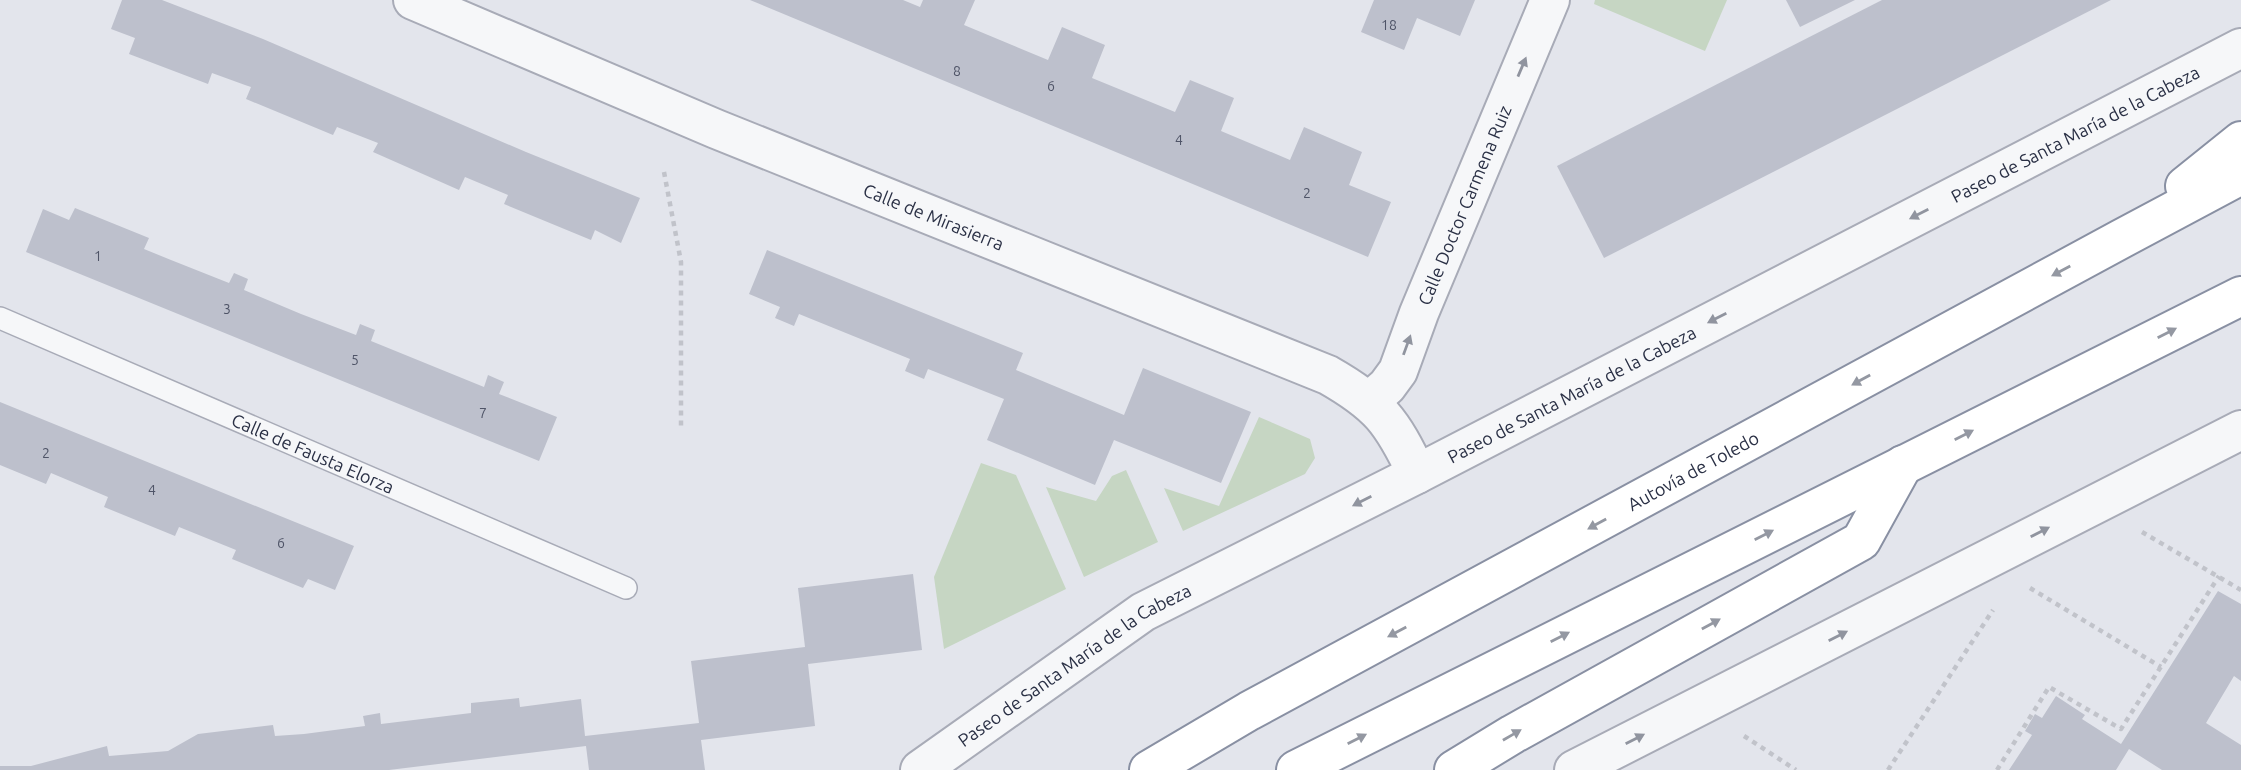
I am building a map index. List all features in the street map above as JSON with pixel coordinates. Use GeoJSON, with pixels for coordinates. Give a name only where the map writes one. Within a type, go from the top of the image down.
{"type":"FeatureCollection","features":[{"type":"Feature","properties":{"kind":"highway"},"geometry":{"type":"LineString","coordinates":[[2121,239],[2241,141]]}},
{"type":"Feature","properties":{"kind":"highway","name":"Autovía de Toledo"},"geometry":{"type":"LineString","coordinates":[[1149,770],[1249,711],[2241,175]]}},
{"type":"Feature","properties":{"kind":"highway"},"geometry":{"type":"LineString","coordinates":[[1296,770],[2241,296]]}},
{"type":"Feature","properties":{"kind":"highway"},"geometry":{"type":"LineString","coordinates":[[1454,770],[1513,734],[1861,541],[1903,465]]}},
{"type":"Feature","properties":{"kind":"street","name":"Calle de Mirasierra"},"geometry":{"type":"LineString","coordinates":[[413,0],[716,129],[1328,374],[1370,401],[1396,433],[1417,474]]}},
{"type":"Feature","properties":{"kind":"street","name":"Calle Doctor Carmena Ruiz"},"geometry":{"type":"LineString","coordinates":[[1370,401],[1387,386],[1398,371],[1419,313],[1550,0]]}},
{"type":"Feature","properties":{"kind":"street","name":"Paseo de Santa María de la Cabeza"},"geometry":{"type":"LineString","coordinates":[[920,770],[1143,612],[1417,474],[2241,48]]}},
{"type":"Feature","properties":{"kind":"street"},"geometry":{"type":"LineString","coordinates":[[1574,770],[2241,430]]}},
{"type":"Feature","properties":{"kind":"lane","name":"Calle de Fausta Elorza"},"geometry":{"type":"LineString","coordinates":[[0,318],[626,588]]}},
{"type":"Feature","properties":{"kind":"path"},"geometry":{"type":"LineString","coordinates":[[664,172],[681,262],[681,428]]}},
{"type":"Feature","properties":{"kind":"path"},"geometry":{"type":"LineString","coordinates":[[2135,528],[2241,590]]}},
{"type":"Feature","properties":{"kind":"path"},"geometry":{"type":"LineString","coordinates":[[1997,770],[2049,687],[2121,729],[2219,576]]}},
{"type":"Feature","properties":{"kind":"path"},"geometry":{"type":"LineString","coordinates":[[2027,587],[2161,667]]}},
{"type":"Feature","properties":{"kind":"path"},"geometry":{"type":"LineString","coordinates":[[1888,770],[1996,606]]}},
{"type":"Feature","properties":{"kind":"path"},"geometry":{"type":"LineString","coordinates":[[1744,736],[1796,770]]}},
{"type":"Feature","properties":{"kind":"green space"},"geometry":{"type":"Polygon","coordinates":[[[1595,0],[1727,0],[1705,51],[1594,4],[1595,0]]]}},
{"type":"Feature","properties":{"kind":"green space"},"geometry":{"type":"Polygon","coordinates":[[[1259,417],[1310,439],[1315,458],[1305,474],[1183,531],[1164,488],[1219,506],[1259,417]]]}},
{"type":"Feature","properties":{"kind":"green space"},"geometry":{"type":"Polygon","coordinates":[[[981,463],[1016,475],[1066,589],[944,649],[934,577],[981,463]]]}},
{"type":"Feature","properties":{"kind":"green space"},"geometry":{"type":"Polygon","coordinates":[[[1126,470],[1158,542],[1084,577],[1046,487],[1096,501],[1112,476],[1126,470]]]}},
{"type":"Feature","properties":{"kind":"building"},"geometry":{"type":"Polygon","coordinates":[[[122,0],[162,0],[263,39],[640,198],[621,243],[595,230],[591,240],[504,204],[508,195],[465,177],[459,190],[373,152],[378,143],[337,127],[333,135],[246,99],[251,87],[212,73],[208,84],[129,54],[135,38],[111,29],[122,0]]]}},
{"type":"Feature","properties":{"kind":"building"},"geometry":{"type":"Polygon","coordinates":[[[750,0],[903,0],[920,7],[923,0],[975,0],[964,25],[1048,60],[1062,27],[1105,45],[1092,78],[1175,112],[1190,80],[1234,98],[1221,131],[1290,160],[1304,127],[1362,152],[1349,185],[1391,202],[1368,257],[750,0]]]}},
{"type":"Feature","properties":{"kind":"building"},"geometry":{"type":"Polygon","coordinates":[[[1374,0],[1475,0],[1460,36],[1417,18],[1404,50],[1361,32],[1374,0]]]}},
{"type":"Feature","properties":{"kind":"building"},"geometry":{"type":"Polygon","coordinates":[[[1786,0],[1855,0],[1800,27],[1786,0]]]}},
{"type":"Feature","properties":{"kind":"building"},"geometry":{"type":"Polygon","coordinates":[[[1882,0],[2111,0],[1604,258],[1557,166],[1882,0]]]}},
{"type":"Feature","properties":{"kind":"building"},"geometry":{"type":"Polygon","coordinates":[[[75,208],[149,238],[144,249],[229,283],[234,273],[248,279],[244,290],[301,314],[356,335],[360,324],[375,330],[371,341],[484,387],[488,375],[504,382],[499,394],[557,417],[539,461],[26,252],[43,209],[69,220],[75,208]]]}},
{"type":"Feature","properties":{"kind":"building"},"geometry":{"type":"Polygon","coordinates":[[[767,250],[1023,353],[1016,370],[1124,415],[1143,368],[1251,412],[1221,483],[1114,440],[1095,485],[987,440],[1004,399],[928,369],[924,379],[905,371],[910,359],[799,314],[794,326],[775,318],[780,307],[749,294],[767,250]]]}},
{"type":"Feature","properties":{"kind":"building"},"geometry":{"type":"Polygon","coordinates":[[[0,402],[354,546],[335,590],[308,579],[303,588],[232,559],[236,550],[179,527],[175,536],[104,507],[108,497],[51,473],[46,484],[0,465],[0,402]]]}},
{"type":"Feature","properties":{"kind":"building"},"geometry":{"type":"Polygon","coordinates":[[[913,574],[922,650],[808,664],[815,726],[701,740],[705,770],[589,770],[586,746],[389,770],[0,770],[0,766],[31,766],[107,746],[109,756],[168,751],[198,734],[273,725],[275,736],[304,734],[365,726],[363,716],[380,713],[381,724],[471,713],[471,703],[519,698],[520,707],[581,699],[585,736],[699,723],[691,661],[805,647],[798,588],[913,574]]]}},
{"type":"Feature","properties":{"kind":"building"},"geometry":{"type":"Polygon","coordinates":[[[2218,591],[2241,604],[2241,681],[2234,676],[2206,723],[2241,745],[2241,770],[2162,770],[2129,749],[2116,770],[2009,770],[2032,735],[2025,731],[2035,714],[2042,718],[2056,696],[2085,715],[2082,719],[2121,744],[2218,591]]]}}]}
